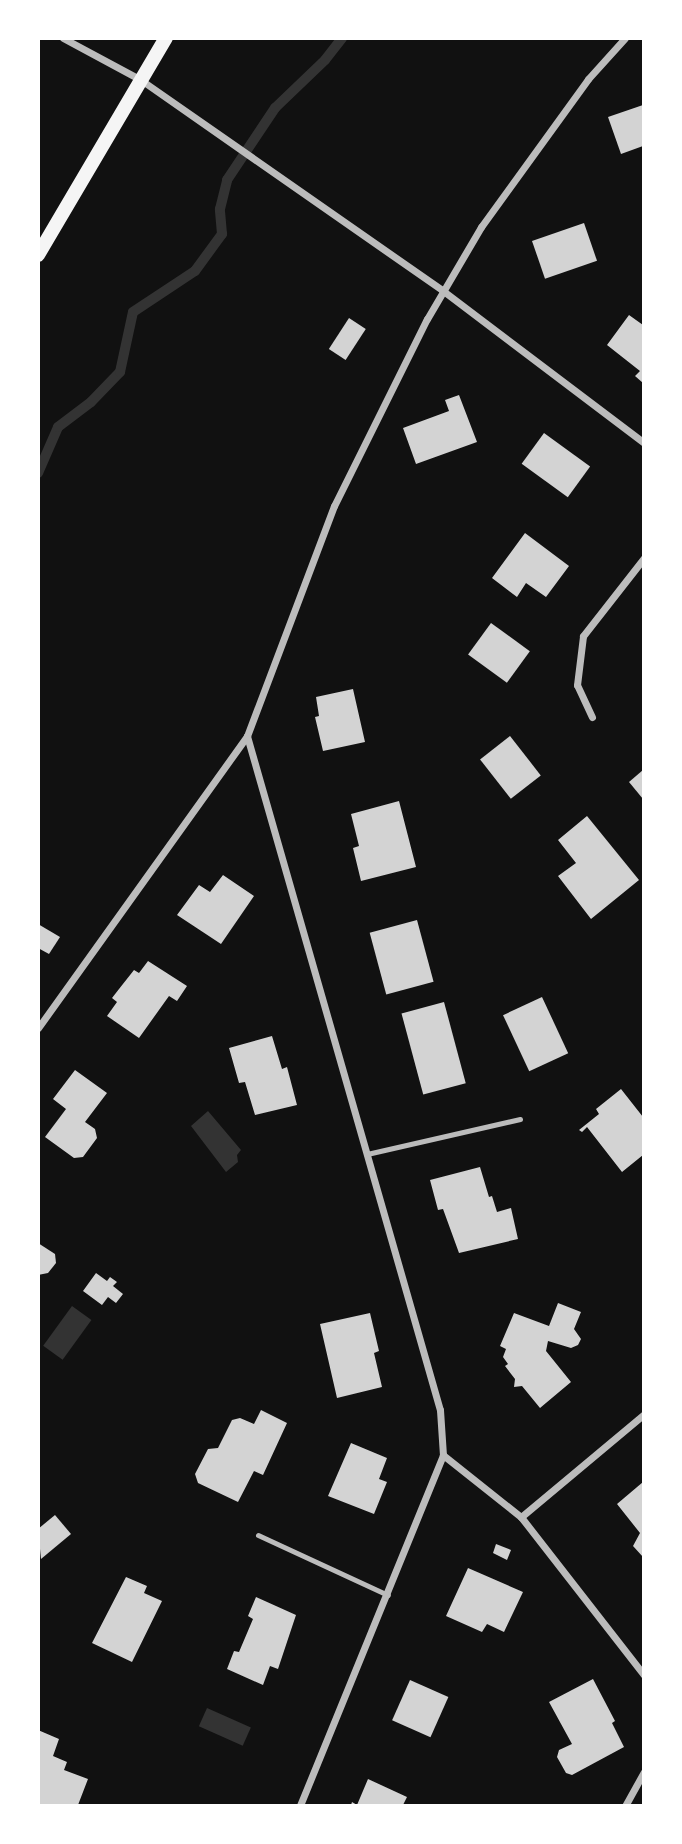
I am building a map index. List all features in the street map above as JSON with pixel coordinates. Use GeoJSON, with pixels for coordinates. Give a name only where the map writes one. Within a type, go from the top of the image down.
{"type":"FeatureCollection","features":[{"type":"Feature","properties":{"kind":"main road"},"geometry":{"type":"LineString","coordinates":[[38,255],[166,38]]}},
{"type":"Feature","properties":{"kind":"street"},"geometry":{"type":"LineString","coordinates":[[63,38],[141,80],[442,290],[643,443]]}},
{"type":"Feature","properties":{"kind":"street"},"geometry":{"type":"LineString","coordinates":[[38,1028],[247,736],[334,506],[394,380],[442,290],[481,228],[588,79],[625,38]]}},
{"type":"Feature","properties":{"kind":"street"},"geometry":{"type":"LineString","coordinates":[[592,717],[577,685],[583,635],[643,558]]}},
{"type":"Feature","properties":{"kind":"street"},"geometry":{"type":"LineString","coordinates":[[247,736],[440,1410],[443,1455],[300,1805]]}},
{"type":"Feature","properties":{"kind":"street"},"geometry":{"type":"LineString","coordinates":[[521,1517],[643,1414]]}},
{"type":"Feature","properties":{"kind":"street"},"geometry":{"type":"LineString","coordinates":[[443,1455],[521,1517],[643,1675]]}},
{"type":"Feature","properties":{"kind":"street"},"geometry":{"type":"LineString","coordinates":[[625,1805],[643,1772]]}},
{"type":"Feature","properties":{"kind":"lane"},"geometry":{"type":"LineString","coordinates":[[367,1154],[520,1118]]}},
{"type":"Feature","properties":{"kind":"lane"},"geometry":{"type":"LineString","coordinates":[[258,1535],[388,1595]]}},
{"type":"Feature","properties":{"kind":"shaded area"},"geometry":{"type":"Polygon","coordinates":[[[208,1111],[241,1150],[237,1155],[238,1162],[226,1172],[191,1126],[208,1111]]]}},
{"type":"Feature","properties":{"kind":"shaded area"},"geometry":{"type":"Polygon","coordinates":[[[72,1306],[91,1320],[63,1360],[43,1346],[72,1306]]]}},
{"type":"Feature","properties":{"kind":"shaded area"},"geometry":{"type":"Polygon","coordinates":[[[207,1708],[251,1728],[243,1746],[199,1726],[207,1708]]]}},
{"type":"Feature","properties":{"kind":"building"},"geometry":{"type":"Polygon","coordinates":[[[643,105],[643,146],[621,154],[608,117],[643,105]]]}},
{"type":"Feature","properties":{"kind":"building"},"geometry":{"type":"Polygon","coordinates":[[[584,223],[597,261],[545,279],[532,241],[584,223]]]}},
{"type":"Feature","properties":{"kind":"building"},"geometry":{"type":"Polygon","coordinates":[[[629,315],[643,325],[643,383],[635,376],[640,371],[607,345],[629,315]]]}},
{"type":"Feature","properties":{"kind":"building"},"geometry":{"type":"Polygon","coordinates":[[[349,318],[366,329],[346,360],[329,349],[349,318]]]}},
{"type":"Feature","properties":{"kind":"building"},"geometry":{"type":"Polygon","coordinates":[[[459,395],[477,442],[416,464],[403,428],[449,411],[445,400],[459,395]]]}},
{"type":"Feature","properties":{"kind":"building"},"geometry":{"type":"Polygon","coordinates":[[[544,433],[590,467],[568,497],[522,464],[544,433]]]}},
{"type":"Feature","properties":{"kind":"building"},"geometry":{"type":"Polygon","coordinates":[[[525,533],[569,566],[546,597],[526,583],[517,597],[492,578],[525,533]]]}},
{"type":"Feature","properties":{"kind":"building"},"geometry":{"type":"Polygon","coordinates":[[[491,623],[530,651],[507,683],[468,655],[491,623]]]}},
{"type":"Feature","properties":{"kind":"building"},"geometry":{"type":"Polygon","coordinates":[[[353,689],[365,742],[323,751],[315,717],[319,716],[316,697],[353,689]]]}},
{"type":"Feature","properties":{"kind":"building"},"geometry":{"type":"Polygon","coordinates":[[[510,736],[541,775],[511,799],[480,759],[510,736]]]}},
{"type":"Feature","properties":{"kind":"building"},"geometry":{"type":"Polygon","coordinates":[[[643,770],[643,799],[629,782],[643,770]]]}},
{"type":"Feature","properties":{"kind":"building"},"geometry":{"type":"Polygon","coordinates":[[[399,801],[416,867],[361,881],[353,848],[359,846],[351,814],[399,801]]]}},
{"type":"Feature","properties":{"kind":"building"},"geometry":{"type":"Polygon","coordinates":[[[587,816],[639,880],[591,919],[558,876],[576,863],[558,840],[587,816]]]}},
{"type":"Feature","properties":{"kind":"building"},"geometry":{"type":"Polygon","coordinates":[[[223,875],[254,896],[221,944],[177,915],[199,885],[210,892],[223,875]]]}},
{"type":"Feature","properties":{"kind":"building"},"geometry":{"type":"Polygon","coordinates":[[[417,920],[434,982],[386,995],[370,933],[417,920]]]}},
{"type":"Feature","properties":{"kind":"building"},"geometry":{"type":"Polygon","coordinates":[[[38,924],[60,937],[49,954],[38,948],[38,924]]]}},
{"type":"Feature","properties":{"kind":"building"},"geometry":{"type":"Polygon","coordinates":[[[148,961],[187,986],[177,1001],[169,996],[139,1038],[107,1016],[117,1002],[112,998],[134,970],[139,973],[148,961]]]}},
{"type":"Feature","properties":{"kind":"building"},"geometry":{"type":"Polygon","coordinates":[[[542,997],[568,1053],[529,1071],[503,1015],[542,997]]]}},
{"type":"Feature","properties":{"kind":"building"},"geometry":{"type":"Polygon","coordinates":[[[444,1002],[466,1083],[423,1095],[401,1013],[444,1002]]]}},
{"type":"Feature","properties":{"kind":"building"},"geometry":{"type":"Polygon","coordinates":[[[272,1036],[282,1069],[287,1067],[297,1105],[255,1115],[245,1082],[239,1083],[229,1048],[272,1036]]]}},
{"type":"Feature","properties":{"kind":"building"},"geometry":{"type":"Polygon","coordinates":[[[75,1070],[107,1093],[85,1122],[95,1129],[97,1138],[83,1157],[74,1158],[45,1137],[66,1109],[53,1099],[75,1070]]]}},
{"type":"Feature","properties":{"kind":"building"},"geometry":{"type":"Polygon","coordinates":[[[621,1089],[643,1117],[643,1155],[622,1172],[587,1127],[582,1132],[579,1130],[599,1114],[596,1109],[621,1089]]]}},
{"type":"Feature","properties":{"kind":"building"},"geometry":{"type":"Polygon","coordinates":[[[480,1167],[489,1197],[492,1196],[497,1212],[511,1208],[518,1239],[459,1253],[443,1209],[438,1210],[430,1180],[480,1167]]]}},
{"type":"Feature","properties":{"kind":"building"},"geometry":{"type":"Polygon","coordinates":[[[38,1243],[55,1254],[56,1263],[48,1273],[38,1275],[38,1243]]]}},
{"type":"Feature","properties":{"kind":"building"},"geometry":{"type":"Polygon","coordinates":[[[96,1273],[107,1281],[110,1277],[117,1282],[113,1286],[123,1294],[116,1303],[108,1297],[102,1305],[83,1291],[96,1273]]]}},
{"type":"Feature","properties":{"kind":"building"},"geometry":{"type":"Polygon","coordinates":[[[558,1303],[581,1312],[574,1329],[581,1339],[578,1345],[571,1348],[548,1341],[546,1351],[571,1382],[540,1408],[522,1386],[514,1387],[515,1379],[505,1366],[508,1364],[503,1357],[506,1349],[500,1346],[514,1313],[549,1326],[558,1303]]]}},
{"type":"Feature","properties":{"kind":"building"},"geometry":{"type":"Polygon","coordinates":[[[370,1313],[379,1351],[374,1353],[382,1387],[337,1398],[320,1324],[370,1313]]]}},
{"type":"Feature","properties":{"kind":"building"},"geometry":{"type":"Polygon","coordinates":[[[261,1410],[287,1423],[263,1475],[254,1471],[238,1502],[198,1483],[195,1474],[208,1449],[218,1448],[232,1420],[240,1418],[254,1424],[261,1410]]]}},
{"type":"Feature","properties":{"kind":"building"},"geometry":{"type":"Polygon","coordinates":[[[351,1443],[387,1458],[379,1479],[387,1482],[374,1514],[328,1496],[351,1443]]]}},
{"type":"Feature","properties":{"kind":"building"},"geometry":{"type":"Polygon","coordinates":[[[643,1482],[643,1557],[633,1546],[640,1533],[617,1504],[643,1482]]]}},
{"type":"Feature","properties":{"kind":"building"},"geometry":{"type":"Polygon","coordinates":[[[55,1515],[71,1534],[41,1559],[38,1529],[55,1515]]]}},
{"type":"Feature","properties":{"kind":"building"},"geometry":{"type":"Polygon","coordinates":[[[496,1544],[511,1550],[507,1560],[493,1553],[496,1544]]]}},
{"type":"Feature","properties":{"kind":"building"},"geometry":{"type":"Polygon","coordinates":[[[468,1568],[523,1592],[504,1632],[487,1624],[482,1632],[446,1616],[468,1568]]]}},
{"type":"Feature","properties":{"kind":"building"},"geometry":{"type":"Polygon","coordinates":[[[126,1577],[147,1586],[144,1593],[162,1601],[132,1662],[92,1643],[126,1577]]]}},
{"type":"Feature","properties":{"kind":"building"},"geometry":{"type":"Polygon","coordinates":[[[256,1597],[296,1615],[278,1669],[270,1666],[263,1685],[227,1669],[234,1651],[239,1652],[253,1619],[248,1616],[256,1597]]]}},
{"type":"Feature","properties":{"kind":"building"},"geometry":{"type":"Polygon","coordinates":[[[593,1679],[615,1721],[612,1723],[624,1747],[572,1775],[566,1773],[557,1757],[559,1750],[572,1744],[549,1702],[593,1679]]]}},
{"type":"Feature","properties":{"kind":"building"},"geometry":{"type":"Polygon","coordinates":[[[410,1680],[448,1697],[430,1737],[392,1720],[410,1680]]]}},
{"type":"Feature","properties":{"kind":"building"},"geometry":{"type":"Polygon","coordinates":[[[38,1730],[59,1739],[53,1756],[67,1762],[64,1770],[88,1779],[78,1805],[38,1805],[38,1730]]]}},
{"type":"Feature","properties":{"kind":"building"},"geometry":{"type":"Polygon","coordinates":[[[368,1779],[407,1797],[403,1805],[357,1805],[368,1779]]]}},
{"type":"Feature","properties":{"kind":"waterway"},"geometry":{"type":"LineString","coordinates":[[38,473],[58,427],[91,402],[120,372],[133,312],[195,271],[222,234],[220,209],[227,180],[275,108],[325,60],[342,38]]}}]}
